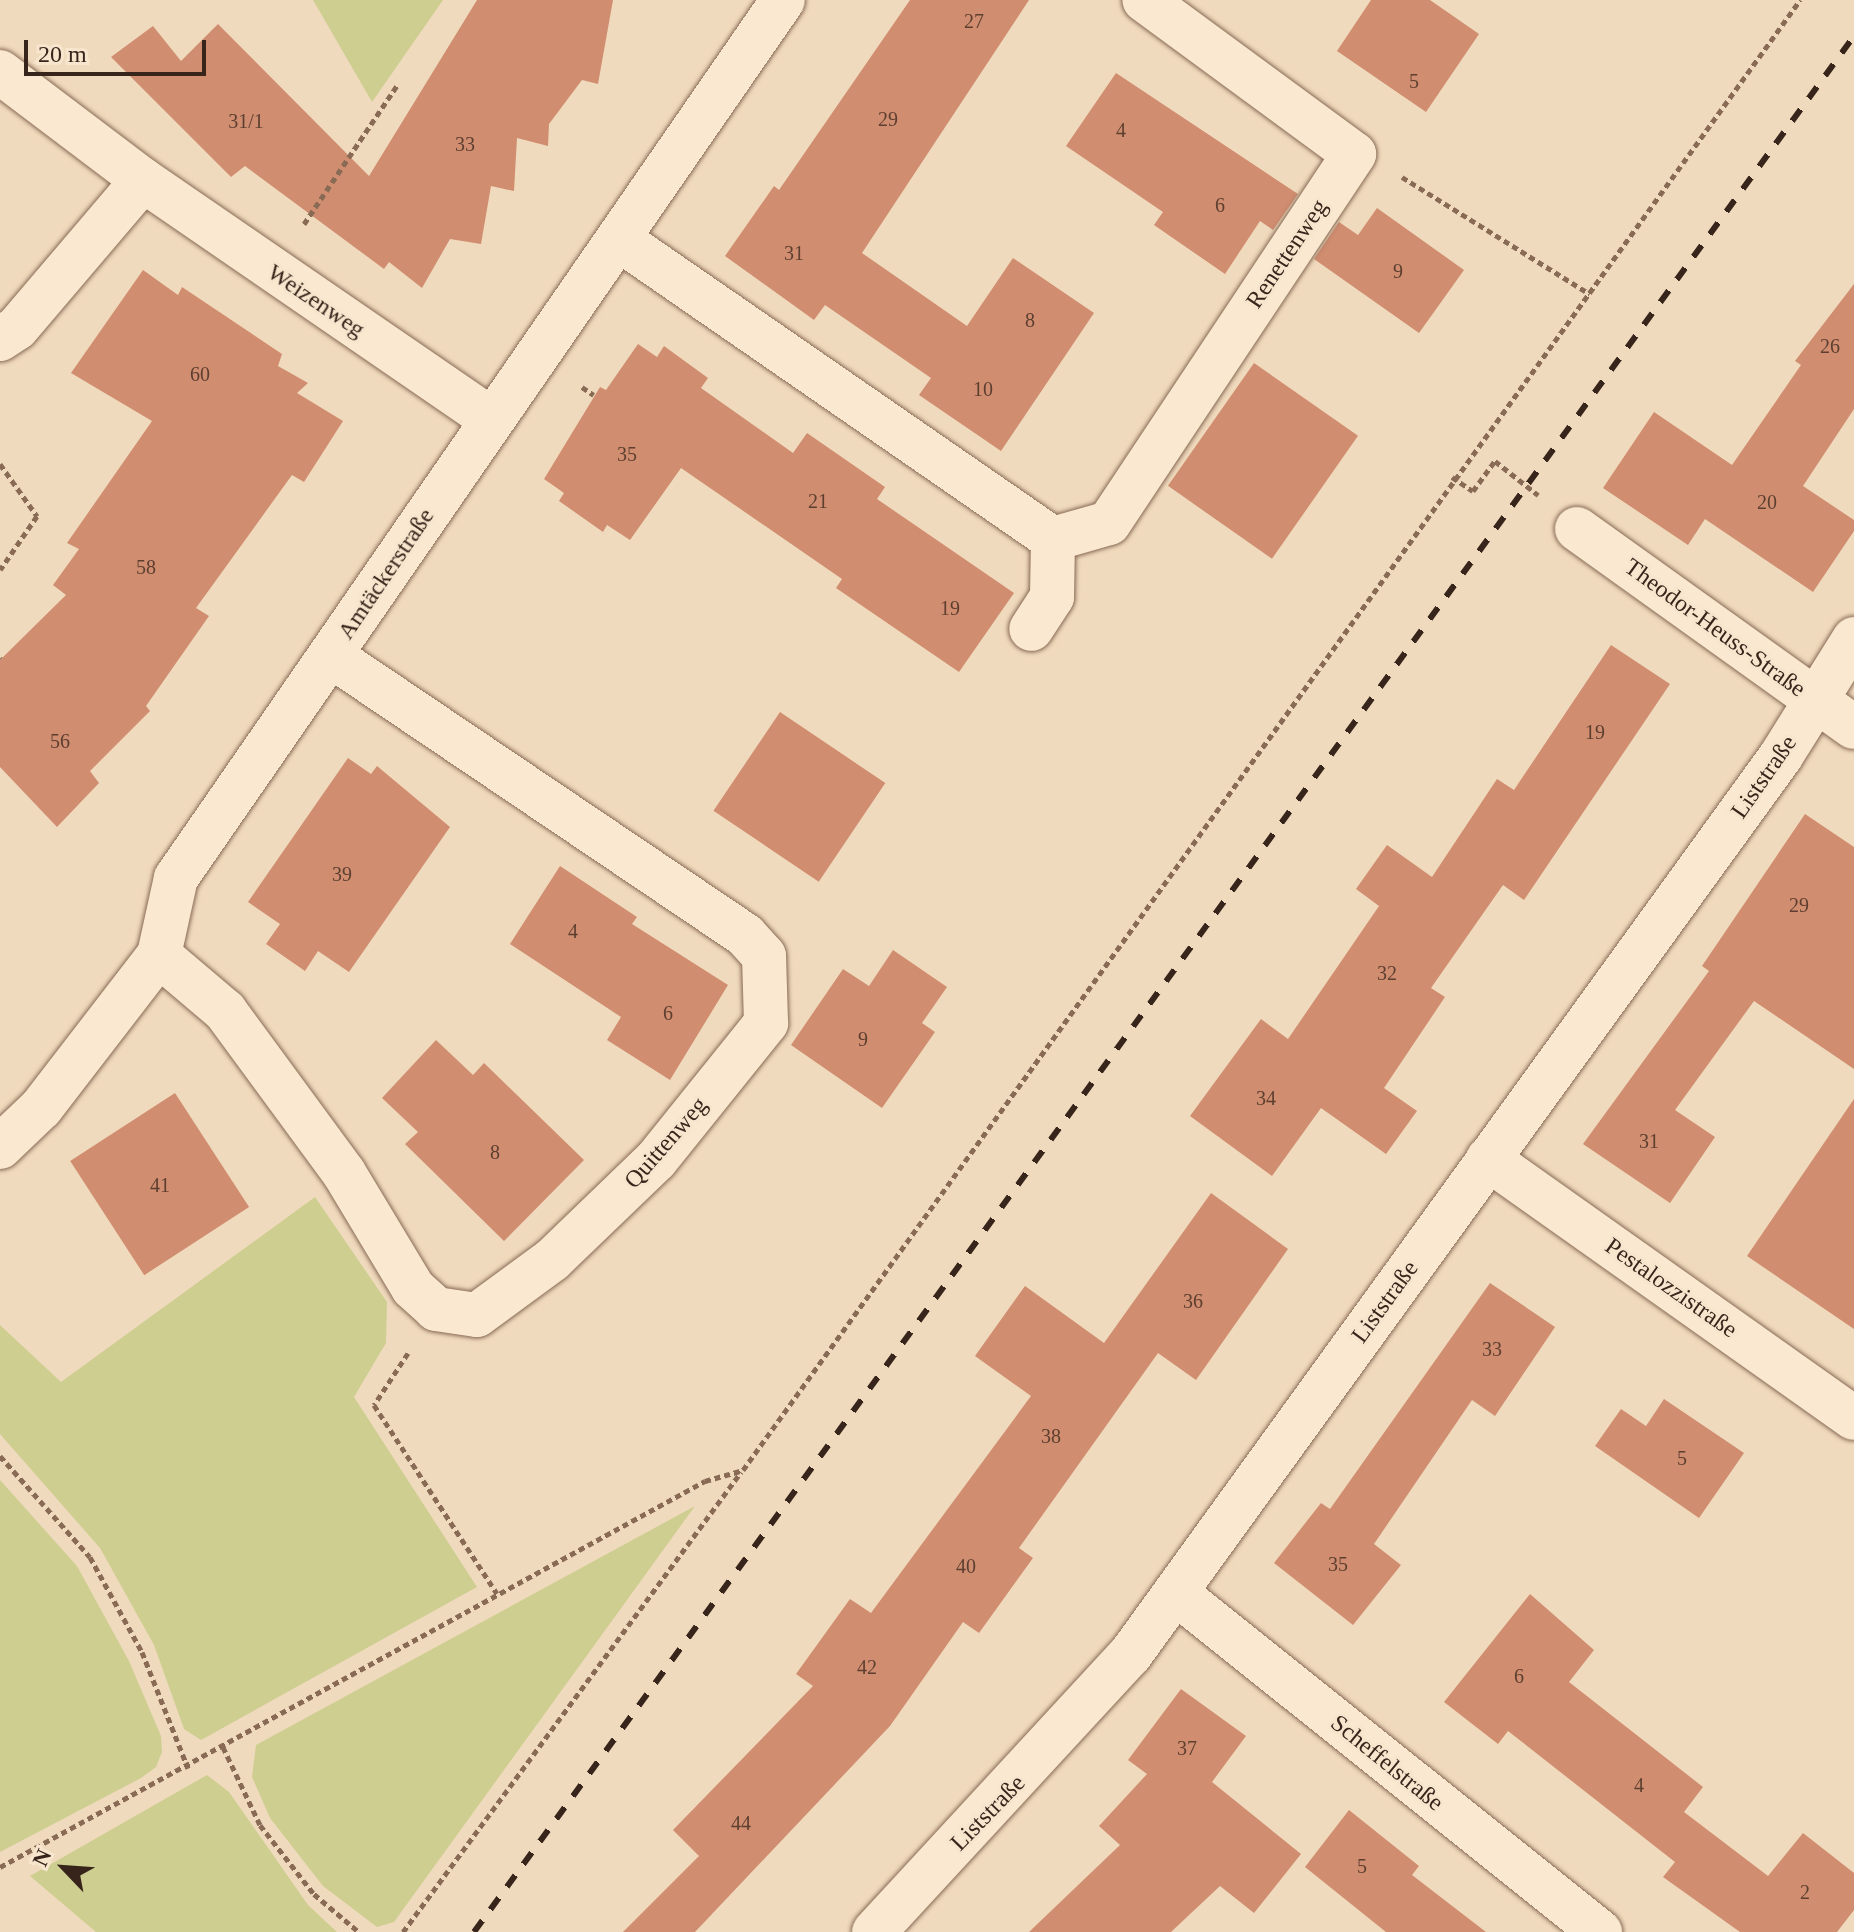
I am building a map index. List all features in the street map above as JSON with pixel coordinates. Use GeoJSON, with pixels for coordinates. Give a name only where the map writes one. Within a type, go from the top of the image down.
{"type":"FeatureCollection","features":[{"type":"Feature","properties":{"kind":"street","name":"Amtäckerstraße"},"geometry":{"type":"LineString","coordinates":[[0,1147],[41,1108],[159,955],[176,878],[491,419],[620,240],[783,0]]}},
{"type":"Feature","properties":{"kind":"street"},"geometry":{"type":"LineString","coordinates":[[1144,0],[1354,154]]}},
{"type":"Feature","properties":{"kind":"street","name":"Weizenweg"},"geometry":{"type":"LineString","coordinates":[[0,72],[143,180],[491,419]]}},
{"type":"Feature","properties":{"kind":"street","name":"Renettenweg"},"geometry":{"type":"LineString","coordinates":[[1053,539],[1109,523],[1354,154]]}},
{"type":"Feature","properties":{"kind":"street"},"geometry":{"type":"LineString","coordinates":[[0,339],[17,328],[143,180]]}},
{"type":"Feature","properties":{"kind":"street"},"geometry":{"type":"LineString","coordinates":[[620,240],[1053,539],[1052,597],[1031,629]]}},
{"type":"Feature","properties":{"kind":"street","name":"Theodor-Heuss-Straße"},"geometry":{"type":"LineString","coordinates":[[1577,529],[1854,727]]}},
{"type":"Feature","properties":{"kind":"street","name":"Liststraße"},"geometry":{"type":"LineString","coordinates":[[874,1932],[1072,1725],[1176,1593],[1816,701],[1854,639]]}},
{"type":"Feature","properties":{"kind":"street","name":"Quittenweg"},"geometry":{"type":"LineString","coordinates":[[331,656],[745,935],[764,956],[766,1023],[656,1160],[552,1260],[477,1315],[436,1309]]}},
{"type":"Feature","properties":{"kind":"street"},"geometry":{"type":"LineString","coordinates":[[159,955],[225,1011],[344,1173],[413,1288],[436,1309]]}},
{"type":"Feature","properties":{"kind":"street","name":"Pestalozzistraße"},"geometry":{"type":"LineString","coordinates":[[1488,1159],[1854,1418]]}},
{"type":"Feature","properties":{"kind":"street","name":"Scheffelstraße"},"geometry":{"type":"LineString","coordinates":[[1176,1593],[1600,1932]]}},
{"type":"Feature","properties":{"kind":"path"},"geometry":{"type":"LineString","coordinates":[[403,1932],[743,1470],[1452,477],[1590,294],[1800,0]]}},
{"type":"Feature","properties":{"kind":"path"},"geometry":{"type":"LineString","coordinates":[[272,271],[398,84]]}},
{"type":"Feature","properties":{"kind":"path"},"geometry":{"type":"LineString","coordinates":[[1354,154],[1590,294]]}},
{"type":"Feature","properties":{"kind":"path"},"geometry":{"type":"LineString","coordinates":[[578,384],[594,395]]}},
{"type":"Feature","properties":{"kind":"path"},"geometry":{"type":"LineString","coordinates":[[1452,477],[1473,491],[1495,461],[1577,529]]}},
{"type":"Feature","properties":{"kind":"path"},"geometry":{"type":"LineString","coordinates":[[0,464],[37,516],[0,570]]}},
{"type":"Feature","properties":{"kind":"path"},"geometry":{"type":"LineString","coordinates":[[436,1309],[374,1405],[497,1594]]}},
{"type":"Feature","properties":{"kind":"path"},"geometry":{"type":"LineString","coordinates":[[0,1456],[90,1557],[142,1652],[188,1768]]}},
{"type":"Feature","properties":{"kind":"path"},"geometry":{"type":"LineString","coordinates":[[0,1867],[188,1768],[705,1481],[743,1470]]}},
{"type":"Feature","properties":{"kind":"path"},"geometry":{"type":"LineString","coordinates":[[223,1747],[260,1825],[314,1894],[359,1932]]}},
{"type":"Feature","properties":{"kind":"green space"},"geometry":{"type":"Polygon","coordinates":[[[313,0],[443,0],[372,102],[313,0]]]}},
{"type":"Feature","properties":{"kind":"green space"},"geometry":{"type":"Polygon","coordinates":[[[315,1197],[387,1302],[386,1343],[354,1397],[477,1587],[201,1740],[184,1729],[154,1645],[100,1548],[0,1434],[0,1325],[61,1382],[315,1197]]]}},
{"type":"Feature","properties":{"kind":"green space"},"geometry":{"type":"Polygon","coordinates":[[[0,1480],[77,1566],[129,1661],[161,1736],[162,1752],[156,1767],[141,1778],[0,1852],[0,1480]]]}},
{"type":"Feature","properties":{"kind":"green space"},"geometry":{"type":"Polygon","coordinates":[[[695,1506],[394,1922],[377,1927],[323,1886],[270,1818],[252,1777],[256,1745],[695,1506]]]}},
{"type":"Feature","properties":{"kind":"green space"},"geometry":{"type":"Polygon","coordinates":[[[207,1775],[229,1792],[308,1905],[337,1932],[96,1932],[30,1876],[207,1775]]]}},
{"type":"Feature","properties":{"kind":"building"},"geometry":{"type":"Polygon","coordinates":[[[477,0],[613,0],[598,84],[582,80],[549,124],[548,146],[517,138],[514,191],[491,186],[481,244],[450,239],[422,288],[389,262],[384,269],[245,166],[231,177],[111,57],[153,26],[181,61],[218,24],[369,176],[477,0]]]}},
{"type":"Feature","properties":{"kind":"building"},"geometry":{"type":"Polygon","coordinates":[[[910,0],[1029,0],[862,253],[967,326],[1013,258],[1094,313],[1001,451],[919,395],[931,378],[825,305],[814,320],[725,256],[774,186],[779,190],[910,0]]]}},
{"type":"Feature","properties":{"kind":"building"},"geometry":{"type":"Polygon","coordinates":[[[1371,0],[1430,0],[1479,34],[1426,112],[1337,51],[1371,0]]]}},
{"type":"Feature","properties":{"kind":"building"},"geometry":{"type":"Polygon","coordinates":[[[1116,73],[1298,194],[1273,230],[1260,221],[1225,274],[1154,225],[1163,212],[1066,146],[1116,73]]]}},
{"type":"Feature","properties":{"kind":"building"},"geometry":{"type":"Polygon","coordinates":[[[1377,208],[1464,270],[1419,333],[1314,259],[1339,222],[1358,235],[1377,208]]]}},
{"type":"Feature","properties":{"kind":"building"},"geometry":{"type":"Polygon","coordinates":[[[143,270],[178,295],[182,287],[282,354],[278,366],[308,383],[297,393],[343,421],[304,482],[292,475],[196,608],[209,616],[146,706],[150,711],[90,771],[99,783],[57,827],[0,767],[0,660],[66,595],[53,585],[79,549],[67,543],[152,421],[71,373],[143,270]]]}},
{"type":"Feature","properties":{"kind":"building"},"geometry":{"type":"Polygon","coordinates":[[[1854,284],[1854,409],[1803,486],[1854,520],[1854,531],[1813,592],[1705,519],[1688,545],[1603,488],[1654,412],[1732,465],[1801,365],[1795,361],[1854,284]]]}},
{"type":"Feature","properties":{"kind":"building"},"geometry":{"type":"Polygon","coordinates":[[[638,344],[657,357],[664,346],[708,378],[701,388],[793,453],[807,433],[885,487],[877,499],[1014,593],[959,672],[836,588],[842,579],[681,468],[630,540],[607,525],[603,532],[559,501],[564,493],[544,479],[600,387],[606,390],[638,344]]]}},
{"type":"Feature","properties":{"kind":"building"},"geometry":{"type":"Polygon","coordinates":[[[1254,363],[1358,436],[1272,559],[1168,486],[1254,363]]]}},
{"type":"Feature","properties":{"kind":"building"},"geometry":{"type":"Polygon","coordinates":[[[1611,645],[1670,684],[1524,900],[1503,885],[1431,988],[1445,997],[1384,1088],[1417,1111],[1386,1154],[1321,1108],[1272,1176],[1190,1116],[1261,1019],[1288,1039],[1379,906],[1356,889],[1387,845],[1432,877],[1497,779],[1514,790],[1611,645]]]}},
{"type":"Feature","properties":{"kind":"building"},"geometry":{"type":"Polygon","coordinates":[[[780,712],[885,783],[819,882],[713,811],[780,712]]]}},
{"type":"Feature","properties":{"kind":"building"},"geometry":{"type":"Polygon","coordinates":[[[348,758],[371,774],[377,766],[450,827],[349,972],[318,951],[305,971],[266,944],[280,924],[248,902],[348,758]]]}},
{"type":"Feature","properties":{"kind":"building"},"geometry":{"type":"Polygon","coordinates":[[[1805,814],[1854,847],[1854,1069],[1754,1001],[1675,1110],[1715,1137],[1670,1203],[1583,1144],[1709,971],[1702,966],[1805,814]]]}},
{"type":"Feature","properties":{"kind":"building"},"geometry":{"type":"Polygon","coordinates":[[[560,866],[637,917],[632,924],[728,985],[670,1080],[607,1040],[621,1017],[510,944],[560,866]]]}},
{"type":"Feature","properties":{"kind":"building"},"geometry":{"type":"Polygon","coordinates":[[[893,950],[947,987],[922,1023],[935,1032],[882,1108],[791,1045],[843,969],[869,986],[893,950]]]}},
{"type":"Feature","properties":{"kind":"building"},"geometry":{"type":"Polygon","coordinates":[[[436,1040],[473,1075],[484,1063],[584,1160],[504,1241],[405,1144],[418,1132],[382,1098],[436,1040]]]}},
{"type":"Feature","properties":{"kind":"building"},"geometry":{"type":"Polygon","coordinates":[[[175,1093],[249,1207],[144,1275],[70,1161],[175,1093]]]}},
{"type":"Feature","properties":{"kind":"building"},"geometry":{"type":"Polygon","coordinates":[[[1854,1099],[1854,1329],[1747,1256],[1854,1099]]]}},
{"type":"Feature","properties":{"kind":"building"},"geometry":{"type":"Polygon","coordinates":[[[1211,1193],[1288,1249],[1196,1380],[1158,1353],[1019,1548],[1033,1558],[979,1633],[963,1622],[890,1726],[695,1932],[623,1932],[699,1856],[673,1830],[813,1686],[796,1674],[850,1599],[871,1613],[1031,1396],[975,1356],[1025,1286],[1104,1343],[1211,1193]]]}},
{"type":"Feature","properties":{"kind":"building"},"geometry":{"type":"Polygon","coordinates":[[[1490,1283],[1555,1327],[1495,1416],[1472,1400],[1374,1544],[1401,1565],[1353,1625],[1274,1563],[1321,1503],[1330,1509],[1490,1283]]]}},
{"type":"Feature","properties":{"kind":"building"},"geometry":{"type":"Polygon","coordinates":[[[1664,1399],[1744,1453],[1699,1518],[1595,1446],[1621,1409],[1646,1426],[1664,1399]]]}},
{"type":"Feature","properties":{"kind":"building"},"geometry":{"type":"Polygon","coordinates":[[[1530,1594],[1594,1650],[1569,1682],[1703,1787],[1684,1812],[1768,1876],[1803,1833],[1854,1873],[1854,1910],[1837,1932],[1740,1932],[1663,1877],[1675,1862],[1508,1731],[1498,1744],[1444,1702],[1530,1594]]]}},
{"type":"Feature","properties":{"kind":"building"},"geometry":{"type":"Polygon","coordinates":[[[1181,1689],[1246,1736],[1212,1782],[1301,1854],[1254,1913],[1220,1886],[1171,1932],[1029,1932],[1120,1845],[1099,1826],[1147,1774],[1128,1760],[1181,1689]]]}},
{"type":"Feature","properties":{"kind":"building"},"geometry":{"type":"Polygon","coordinates":[[[1349,1810],[1419,1866],[1412,1875],[1486,1932],[1386,1932],[1305,1867],[1349,1810]]]}},
{"type":"Feature","properties":{"kind":"railway"},"geometry":{"type":"LineString","coordinates":[[474,1932],[1854,36]]}}]}
